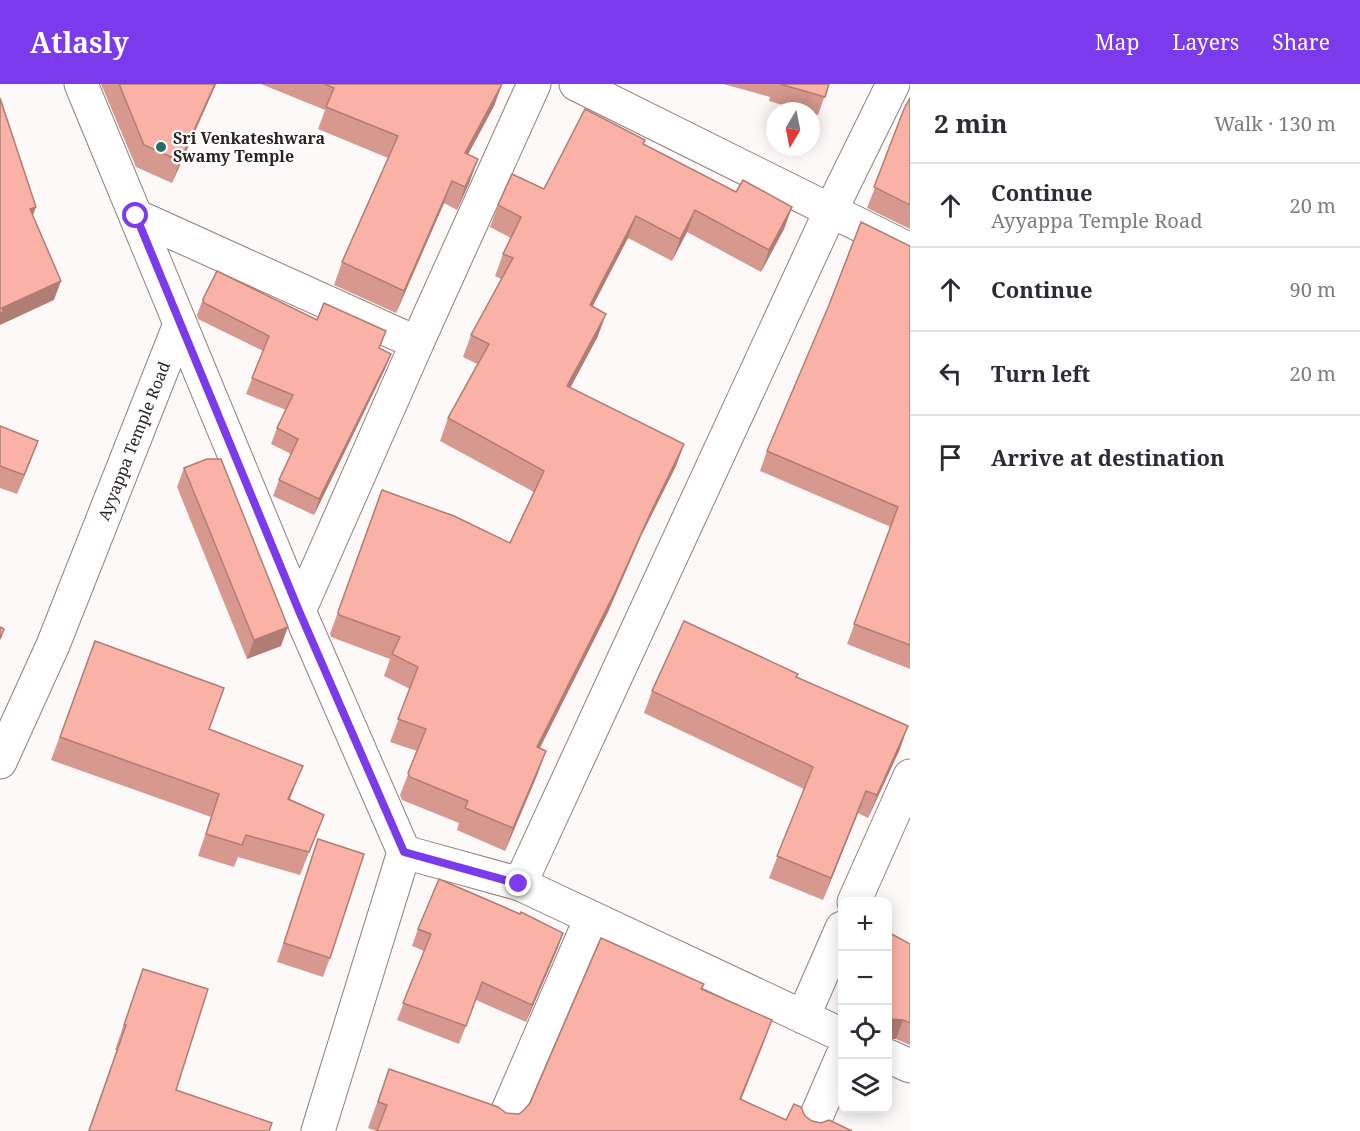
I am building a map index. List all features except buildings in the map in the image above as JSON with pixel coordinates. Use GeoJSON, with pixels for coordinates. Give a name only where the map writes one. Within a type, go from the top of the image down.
{"type":"FeatureCollection","features":[{"type":"Feature","properties":{"kind":"street"},"geometry":{"type":"LineString","coordinates":[[81,84],[299,611],[404,852],[318,1131]]}},
{"type":"Feature","properties":{"kind":"street"},"geometry":{"type":"LineString","coordinates":[[299,611],[534,84]]}},
{"type":"Feature","properties":{"kind":"street"},"geometry":{"type":"LineString","coordinates":[[576,84],[910,250]]}},
{"type":"Feature","properties":{"kind":"street"},"geometry":{"type":"LineString","coordinates":[[519,884],[831,210],[893,84]]}},
{"type":"Feature","properties":{"kind":"street"},"geometry":{"type":"LineString","coordinates":[[136,216],[417,343]]}},
{"type":"Feature","properties":{"kind":"street","name":"Ayyappa Temple Road"},"geometry":{"type":"LineString","coordinates":[[0,762],[53,645],[180,324]]}},
{"type":"Feature","properties":{"kind":"street"},"geometry":{"type":"LineString","coordinates":[[856,897],[910,776]]}},
{"type":"Feature","properties":{"kind":"street"},"geometry":{"type":"LineString","coordinates":[[404,852],[519,884],[838,1033]]}},
{"type":"Feature","properties":{"kind":"street"},"geometry":{"type":"LineString","coordinates":[[503,1122],[591,918]]}},
{"type":"Feature","properties":{"kind":"street"},"geometry":{"type":"LineString","coordinates":[[803,1017],[838,939]]}},
{"type":"Feature","properties":{"kind":"street"},"geometry":{"type":"LineString","coordinates":[[892,1058],[910,1066]]}},
{"type":"Feature","properties":{"kind":"street"},"geometry":{"type":"LineString","coordinates":[[810,1131],[842,1059]]}},
{"type":"Feature","properties":{"kind":"place","name":"Sri Venkateshwara Swamy Temple"},"geometry":{"type":"Point","coordinates":[161,147]}},
{"type":"Feature","properties":{"kind":"route"},"geometry":{"type":"LineString","coordinates":[[136,216],[299,611],[404,852],[519,884]]}}]}
